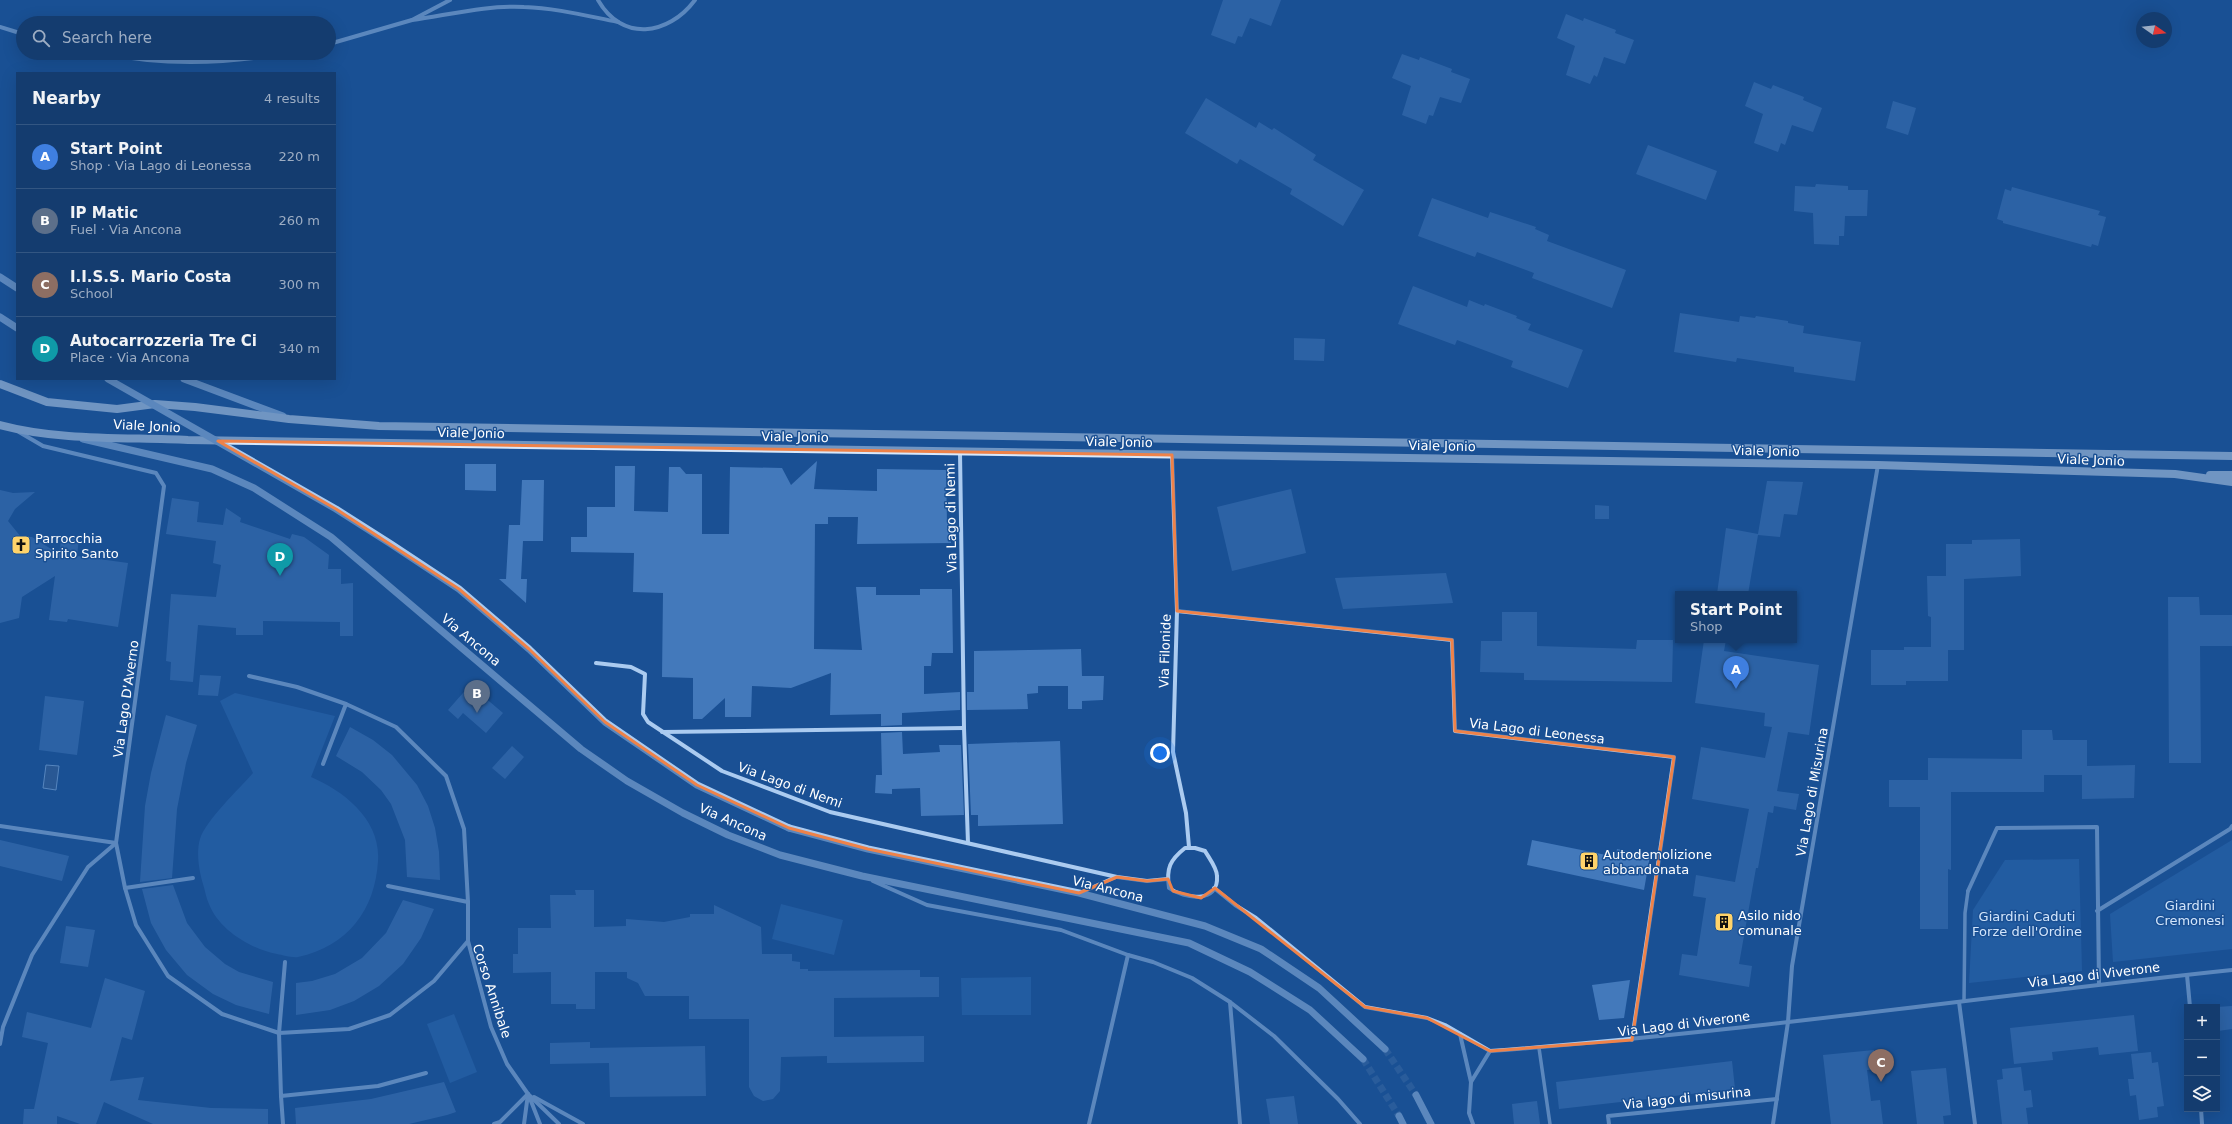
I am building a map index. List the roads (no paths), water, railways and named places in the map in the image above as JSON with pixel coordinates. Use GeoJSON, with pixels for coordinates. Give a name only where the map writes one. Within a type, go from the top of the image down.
{"type":"FeatureCollection","features":[{"type":"Feature","properties":{"kind":"main road","name":"Viale Jonio"},"geometry":{"type":"LineString","coordinates":[[0,384],[47,402],[117,409],[155,404],[195,407],[289,419],[387,426],[2232,456]]}},
{"type":"Feature","properties":{"kind":"main road","name":"Viale Jonio"},"geometry":{"type":"LineString","coordinates":[[0,425],[14,429],[62,434],[188,440],[1878,464],[2232,475]]}},
{"type":"Feature","properties":{"kind":"main road","name":"Viale Jonio"},"geometry":{"type":"LineString","coordinates":[[2175,474],[2232,482]]}},
{"type":"Feature","properties":{"kind":"street"},"geometry":{"type":"LineString","coordinates":[[412,20],[450,0]]}},
{"type":"Feature","properties":{"kind":"street"},"geometry":{"type":"LineString","coordinates":[[598,0],[603,10],[618,22]]}},
{"type":"Feature","properties":{"kind":"street"},"geometry":{"type":"LineString","coordinates":[[336,42],[412,20],[488,9],[523,7],[558,10],[618,22],[635,29],[653,29],[670,24],[680,17],[695,0]]}},
{"type":"Feature","properties":{"kind":"street"},"geometry":{"type":"LineString","coordinates":[[0,27],[16,32]]}},
{"type":"Feature","properties":{"kind":"street"},"geometry":{"type":"LineString","coordinates":[[167,60],[185,62],[248,60]]}},
{"type":"Feature","properties":{"kind":"street"},"geometry":{"type":"LineString","coordinates":[[0,277],[16,287]]}},
{"type":"Feature","properties":{"kind":"street"},"geometry":{"type":"LineString","coordinates":[[0,317],[16,327]]}},
{"type":"Feature","properties":{"kind":"street","name":"Via Ancona"},"geometry":{"type":"LineString","coordinates":[[110,380],[323,501],[392,544],[464,594],[529,649],[605,722],[697,785],[789,828],[868,849],[1079,893],[1205,926],[1261,949],[1320,988],[1385,1049]]}},
{"type":"Feature","properties":{"kind":"street","name":"Viale Jonio"},"geometry":{"type":"LineString","coordinates":[[187,380],[289,419]]}},
{"type":"Feature","properties":{"kind":"street","name":"Via Lago D'Averno"},"geometry":{"type":"LineString","coordinates":[[14,429],[42,446],[156,473],[164,486],[116,843]]}},
{"type":"Feature","properties":{"kind":"street","name":"Via Ancona"},"geometry":{"type":"LineString","coordinates":[[62,434],[212,468],[254,488],[331,538],[581,748],[627,781],[683,813],[728,835],[780,855],[862,876],[1189,943],[1250,972],[1310,1010],[1363,1059]]}},
{"type":"Feature","properties":{"kind":"street","name":"Via Lago di Nemi"},"geometry":{"type":"LineString","coordinates":[[960,452],[964,728],[968,843]]}},
{"type":"Feature","properties":{"kind":"street","name":"Via Filonide"},"geometry":{"type":"LineString","coordinates":[[1172,455],[1177,611],[1173,752],[1186,813],[1189,847]]}},
{"type":"Feature","properties":{"kind":"street","name":"Via Lago di Misurina"},"geometry":{"type":"LineString","coordinates":[[1773,1124],[1788,1022],[1792,966],[1878,464]]}},
{"type":"Feature","properties":{"kind":"street","name":"Via Lago di Leonessa"},"geometry":{"type":"LineString","coordinates":[[1177,611],[1452,640],[1455,731],[1674,757],[1632,1040]]}},
{"type":"Feature","properties":{"kind":"street","name":"Via Lago di Nemi"},"geometry":{"type":"LineString","coordinates":[[596,663],[631,668],[645,674],[643,714],[648,722],[722,771],[790,798],[830,812],[1117,876],[1147,881],[1168,879]]}},
{"type":"Feature","properties":{"kind":"street"},"geometry":{"type":"LineString","coordinates":[[249,676],[297,687],[346,704],[396,727],[446,776],[464,829],[468,902],[468,942]]}},
{"type":"Feature","properties":{"kind":"street"},"geometry":{"type":"LineString","coordinates":[[323,764],[346,704]]}},
{"type":"Feature","properties":{"kind":"street"},"geometry":{"type":"LineString","coordinates":[[662,732],[964,728]]}},
{"type":"Feature","properties":{"kind":"street"},"geometry":{"type":"LineString","coordinates":[[0,826],[116,843]]}},
{"type":"Feature","properties":{"kind":"street"},"geometry":{"type":"LineString","coordinates":[[2097,911],[2230,829],[2232,826]]}},
{"type":"Feature","properties":{"kind":"street"},"geometry":{"type":"LineString","coordinates":[[1974,1124],[1961,1001],[1966,913],[1968,891],[1997,828],[2097,827],[2099,984]]}},
{"type":"Feature","properties":{"kind":"street"},"geometry":{"type":"LineString","coordinates":[[0,1044],[1,1026],[32,955],[88,867],[116,843]]}},
{"type":"Feature","properties":{"kind":"street","name":"Corso Annibale"},"geometry":{"type":"LineString","coordinates":[[116,843],[125,888],[136,925],[168,976],[222,1014],[279,1033],[349,1029],[390,1014],[434,981],[468,942]]}},
{"type":"Feature","properties":{"kind":"street"},"geometry":{"type":"LineString","coordinates":[[1189,847],[1205,851],[1218,875],[1214,888],[1205,897],[1190,896],[1173,891],[1169,888],[1169,868],[1174,859],[1185,848],[1189,847]]}},
{"type":"Feature","properties":{"kind":"street","name":"Via Ancona"},"geometry":{"type":"LineString","coordinates":[[862,876],[927,904],[1061,930],[1128,955],[1153,962],[1192,978],[1230,1002],[1274,1036],[1338,1098],[1360,1124]]}},
{"type":"Feature","properties":{"kind":"street"},"geometry":{"type":"LineString","coordinates":[[1079,893],[1117,876]]}},
{"type":"Feature","properties":{"kind":"street"},"geometry":{"type":"LineString","coordinates":[[125,888],[192,878]]}},
{"type":"Feature","properties":{"kind":"street"},"geometry":{"type":"LineString","coordinates":[[388,886],[468,902]]}},
{"type":"Feature","properties":{"kind":"street"},"geometry":{"type":"LineString","coordinates":[[1214,888],[1235,905],[1256,918],[1365,1007],[1427,1018],[1490,1051],[1471,1082]]}},
{"type":"Feature","properties":{"kind":"street","name":"Corso Annibale"},"geometry":{"type":"LineString","coordinates":[[468,942],[491,1027],[507,1064],[528,1094],[559,1124]]}},
{"type":"Feature","properties":{"kind":"street"},"geometry":{"type":"LineString","coordinates":[[1089,1124],[1128,955]]}},
{"type":"Feature","properties":{"kind":"street"},"geometry":{"type":"LineString","coordinates":[[283,1124],[279,1033],[285,962]]}},
{"type":"Feature","properties":{"kind":"street","name":"Via Lago di Viverone"},"geometry":{"type":"LineString","coordinates":[[1490,1051],[1632,1040],[2099,984],[2232,970]]}},
{"type":"Feature","properties":{"kind":"street"},"geometry":{"type":"LineString","coordinates":[[2187,975],[2190,1004]]}},
{"type":"Feature","properties":{"kind":"street"},"geometry":{"type":"LineString","coordinates":[[1230,1002],[1240,1124]]}},
{"type":"Feature","properties":{"kind":"street"},"geometry":{"type":"LineString","coordinates":[[1460,1034],[1471,1082],[1469,1113],[1473,1124]]}},
{"type":"Feature","properties":{"kind":"street"},"geometry":{"type":"LineString","coordinates":[[1539,1048],[1550,1124]]}},
{"type":"Feature","properties":{"kind":"street"},"geometry":{"type":"LineString","coordinates":[[281,1096],[378,1086],[426,1073]]}},
{"type":"Feature","properties":{"kind":"street"},"geometry":{"type":"LineString","coordinates":[[494,1124],[500,1122],[528,1094]]}},
{"type":"Feature","properties":{"kind":"street"},"geometry":{"type":"LineString","coordinates":[[524,1124],[528,1094]]}},
{"type":"Feature","properties":{"kind":"street","name":"Corso Annibale"},"geometry":{"type":"LineString","coordinates":[[528,1094],[540,1124]]}},
{"type":"Feature","properties":{"kind":"street","name":"Corso Annibale"},"geometry":{"type":"LineString","coordinates":[[528,1094],[583,1124]]}},
{"type":"Feature","properties":{"kind":"street"},"geometry":{"type":"LineString","coordinates":[[1416,1095],[1431,1124]]}},
{"type":"Feature","properties":{"kind":"street","name":"Via lago di misurina"},"geometry":{"type":"LineString","coordinates":[[1609,1124],[1608,1116],[1777,1099]]}},
{"type":"Feature","properties":{"kind":"street"},"geometry":{"type":"LineString","coordinates":[[2200,1112],[2202,1124]]}},
{"type":"Feature","properties":{"kind":"street"},"geometry":{"type":"LineString","coordinates":[[1399,1116],[1403,1124]]}},
{"type":"Feature","properties":{"kind":"tunnel"},"geometry":{"type":"LineString","coordinates":[[1385,1049],[1416,1095]]}},
{"type":"Feature","properties":{"kind":"tunnel"},"geometry":{"type":"LineString","coordinates":[[1363,1059],[1399,1116]]}},
{"type":"Feature","properties":{"kind":"place","name":"Parrocchia Spirito Santo"},"geometry":{"type":"Point","coordinates":[21,545]}},
{"type":"Feature","properties":{"kind":"place","name":"Autocarrozzeria Tre Ci"},"geometry":{"type":"Point","coordinates":[280,576]}},
{"type":"Feature","properties":{"kind":"place","name":"Start Point"},"geometry":{"type":"Point","coordinates":[1736,689]}},
{"type":"Feature","properties":{"kind":"place","name":"IP Matic"},"geometry":{"type":"Point","coordinates":[477,713]}},
{"type":"Feature","properties":{"kind":"place","name":"Autodemolizione abbandonata"},"geometry":{"type":"Point","coordinates":[1589,861]}},
{"type":"Feature","properties":{"kind":"place","name":"Asilo nido comunale"},"geometry":{"type":"Point","coordinates":[1724,922]}},
{"type":"Feature","properties":{"kind":"place","name":"I.I.S.S. Mario Costa"},"geometry":{"type":"Point","coordinates":[1881,1082]}},
{"type":"Feature","properties":{"kind":"park label","name":"Giardini Cremonesi"},"geometry":{"type":"Point","coordinates":[2190,912]}},
{"type":"Feature","properties":{"kind":"park label","name":"Giardini Caduti Forze dell'Ordine"},"geometry":{"type":"Point","coordinates":[2027,924]}}]}
